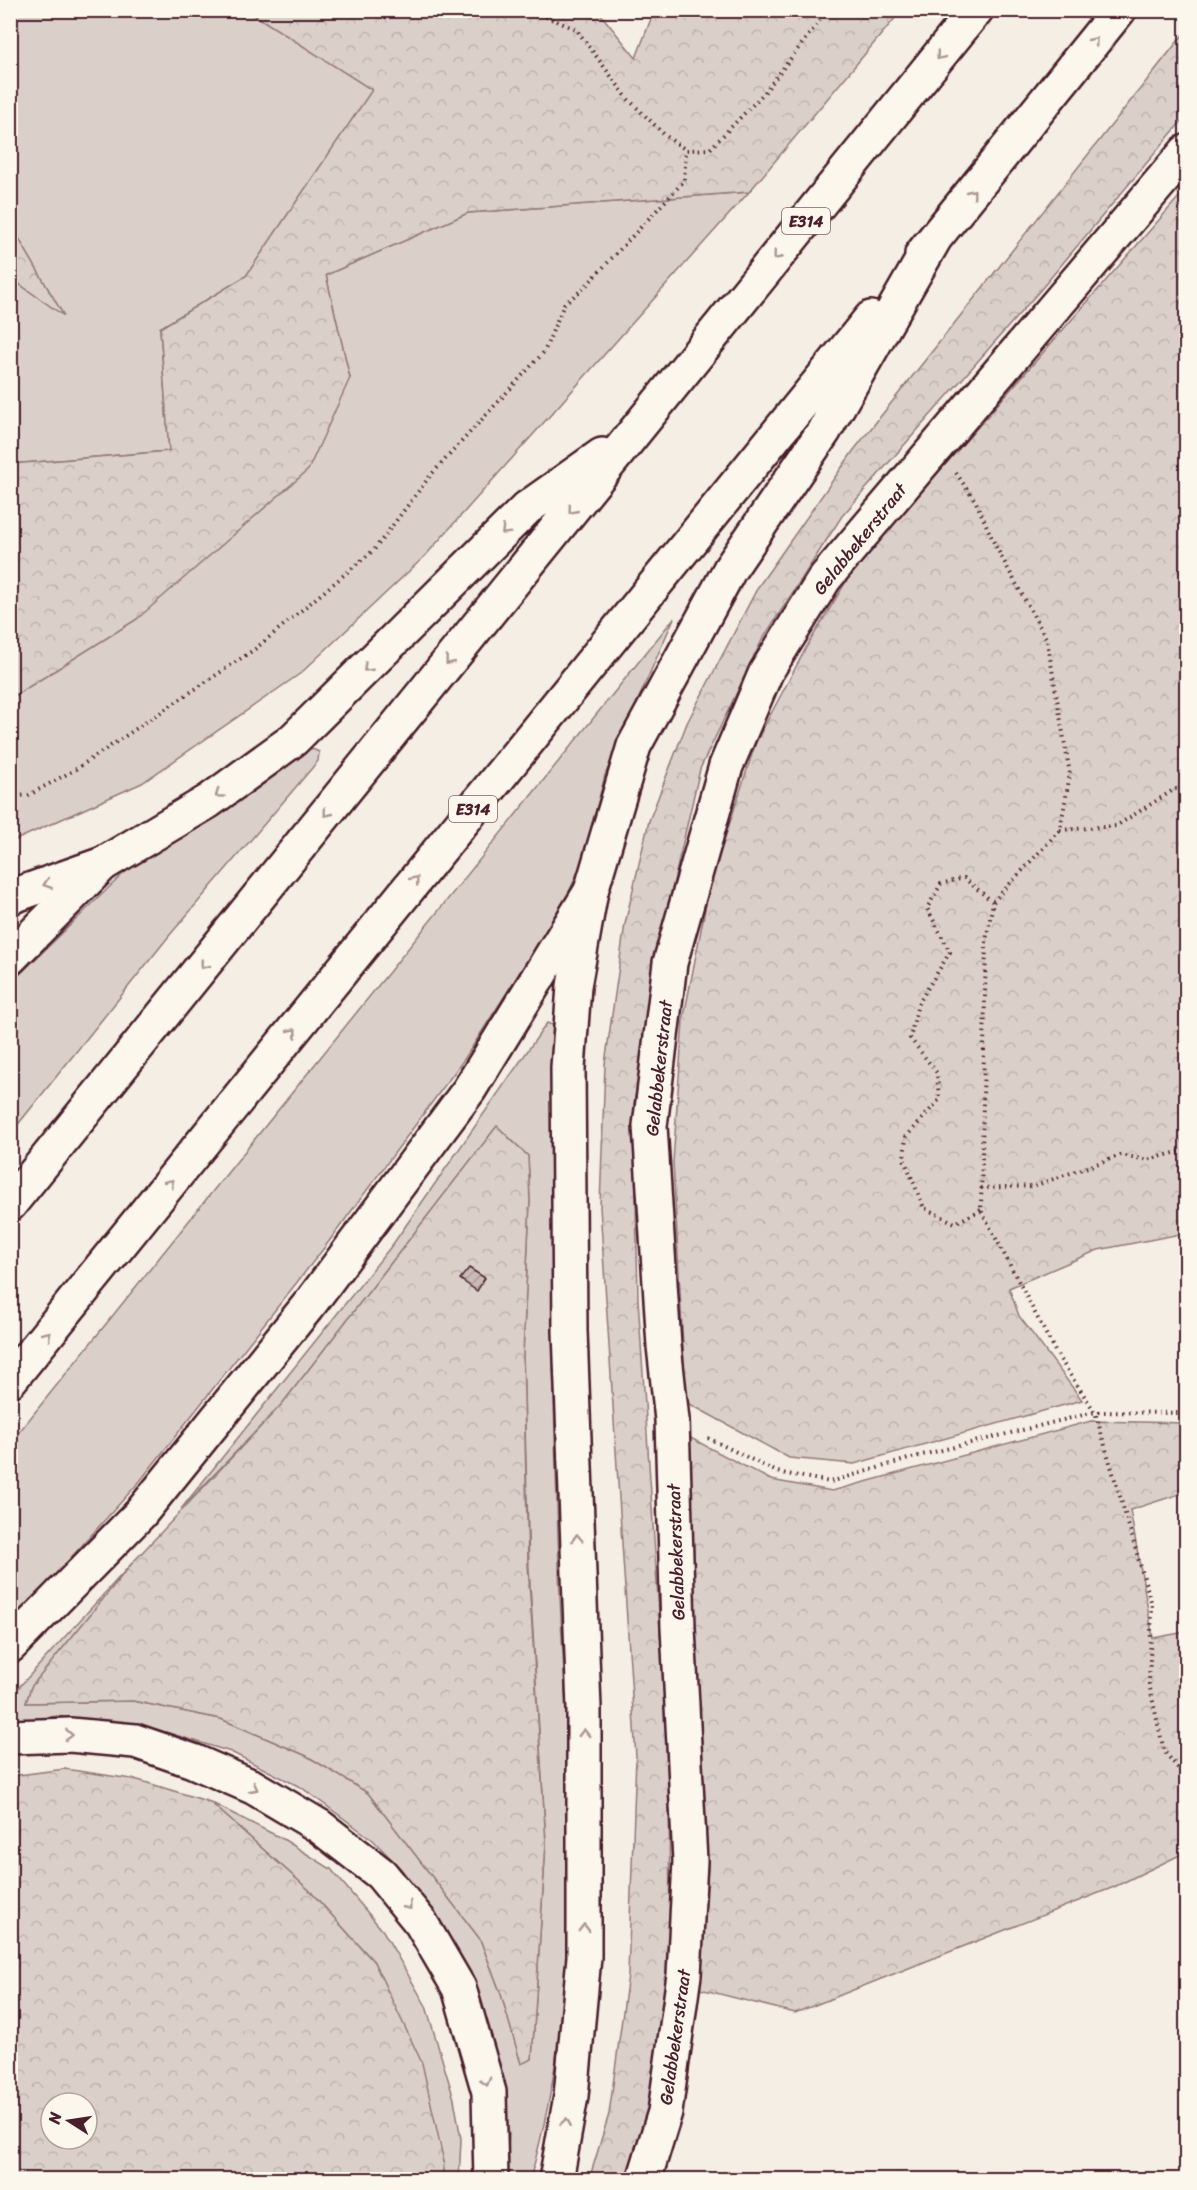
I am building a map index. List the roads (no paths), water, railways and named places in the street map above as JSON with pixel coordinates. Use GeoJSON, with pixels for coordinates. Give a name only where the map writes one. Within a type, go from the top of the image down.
{"type":"FeatureCollection","features":[{"type":"Feature","properties":{"kind":"main road","name":"E314"},"geometry":{"type":"LineString","coordinates":[[10,1204],[976,10]]}},
{"type":"Feature","properties":{"kind":"main road","name":"E314"},"geometry":{"type":"LineString","coordinates":[[10,1380],[1119,10]]}},
{"type":"Feature","properties":{"kind":"main road","name":"Gelabbekerstraat"},"geometry":{"type":"LineString","coordinates":[[644,2180],[665,2112],[684,1975],[690,1861],[678,1628],[672,1420],[664,1346],[650,1126],[670,963],[726,766],[766,672],[825,578],[1186,152]]}},
{"type":"Feature","properties":{"kind":"main road"},"geometry":{"type":"LineString","coordinates":[[556,2180],[571,2096],[584,1957],[584,1709],[570,1330],[568,1068],[574,986],[591,891],[634,746],[730,569],[824,431],[935,238]]}},
{"type":"Feature","properties":{"kind":"main road"},"geometry":{"type":"LineString","coordinates":[[10,897],[103,864],[209,801],[293,740],[527,508],[635,431]]}},
{"type":"Feature","properties":{"kind":"main road"},"geometry":{"type":"LineString","coordinates":[[10,958],[103,864]]}},
{"type":"Feature","properties":{"kind":"main road"},"geometry":{"type":"LineString","coordinates":[[10,1646],[140,1514],[312,1301],[469,1090],[591,891]]}},
{"type":"Feature","properties":{"kind":"main road"},"geometry":{"type":"LineString","coordinates":[[10,1737],[70,1735],[135,1741],[193,1761],[253,1787],[309,1820],[381,1874],[421,1923],[459,1989],[489,2092],[491,2180]]}}]}
